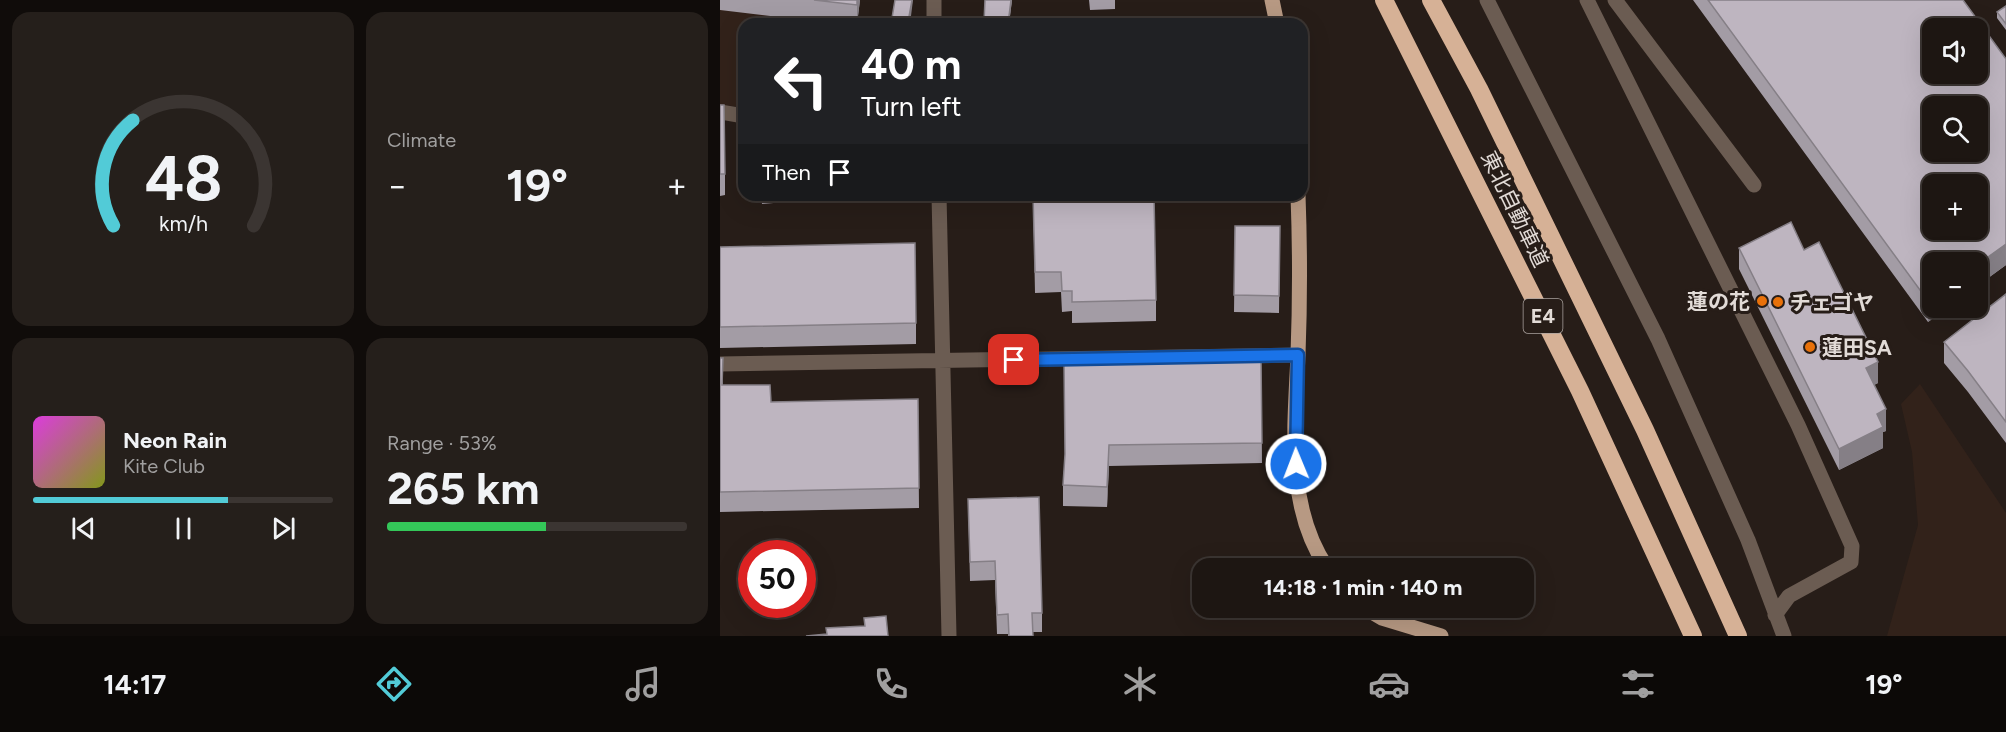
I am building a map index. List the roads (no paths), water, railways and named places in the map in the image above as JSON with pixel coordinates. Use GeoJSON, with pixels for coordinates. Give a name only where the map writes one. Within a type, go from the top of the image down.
{"type":"FeatureCollection","features":[{"type":"Feature","properties":{"kind":"highway","name":"東北自動車道"},"geometry":{"type":"LineString","coordinates":[[1384,0],[1580,391],[1693,636]]}},
{"type":"Feature","properties":{"kind":"highway","name":"東北自動車道"},"geometry":{"type":"LineString","coordinates":[[1431,0],[1494,119],[1645,430],[1738,636]]}},
{"type":"Feature","properties":{"kind":"main road"},"geometry":{"type":"LineString","coordinates":[[1272,0],[1276,18]]}},
{"type":"Feature","properties":{"kind":"main road"},"geometry":{"type":"LineString","coordinates":[[1298,201],[1298,355],[1295,419],[1299,488],[1309,536],[1321,558]]}},
{"type":"Feature","properties":{"kind":"main road"},"geometry":{"type":"LineString","coordinates":[[1383,618],[1441,636]]}},
{"type":"Feature","properties":{"kind":"street"},"geometry":{"type":"LineString","coordinates":[[934,0],[934,18]]}},
{"type":"Feature","properties":{"kind":"street"},"geometry":{"type":"LineString","coordinates":[[1487,0],[1658,339],[1748,540],[1784,636]]}},
{"type":"Feature","properties":{"kind":"street"},"geometry":{"type":"LineString","coordinates":[[1587,0],[1798,425],[1852,546],[1851,562],[1789,596],[1775,615]]}},
{"type":"Feature","properties":{"kind":"street"},"geometry":{"type":"LineString","coordinates":[[1615,0],[1754,185]]}},
{"type":"Feature","properties":{"kind":"street"},"geometry":{"type":"LineString","coordinates":[[720,111],[738,115]]}},
{"type":"Feature","properties":{"kind":"street"},"geometry":{"type":"LineString","coordinates":[[939,201],[949,636]]}},
{"type":"Feature","properties":{"kind":"street"},"geometry":{"type":"LineString","coordinates":[[720,364],[1298,355]]}},
{"type":"Feature","properties":{"kind":"place","name":"蓮の花"},"geometry":{"type":"Point","coordinates":[1762,301]}},
{"type":"Feature","properties":{"kind":"place","name":"チェゴヤ"},"geometry":{"type":"Point","coordinates":[1778,302]}},
{"type":"Feature","properties":{"kind":"place","name":"蓮田SA"},"geometry":{"type":"Point","coordinates":[1810,347]}}]}
